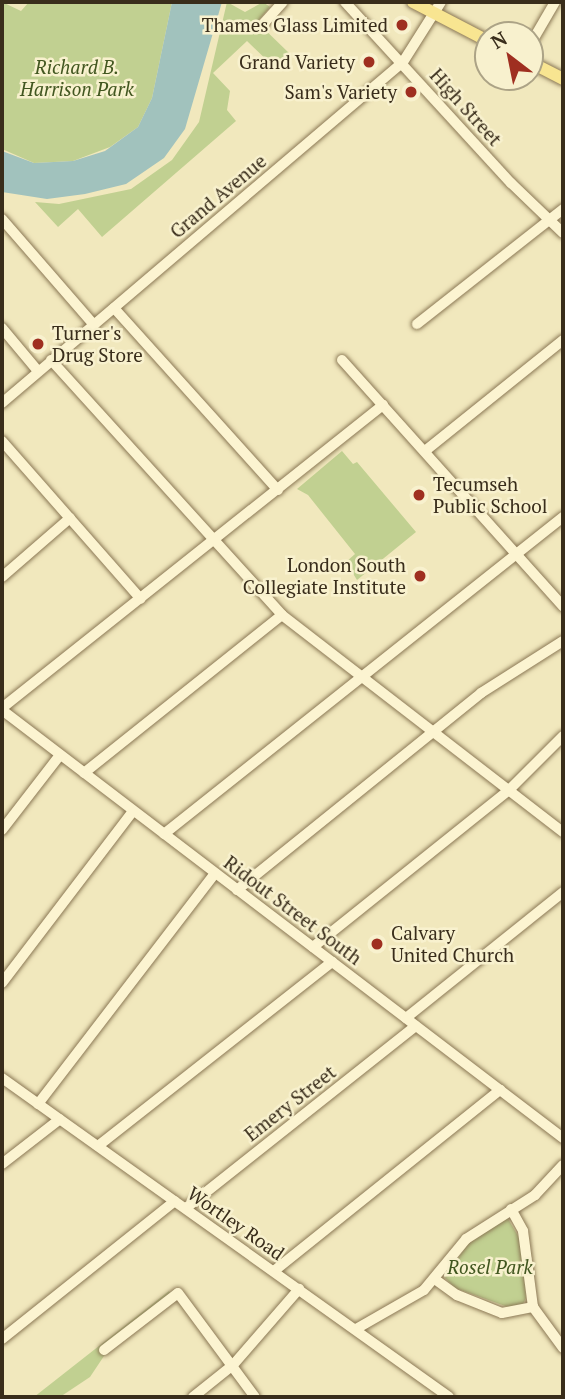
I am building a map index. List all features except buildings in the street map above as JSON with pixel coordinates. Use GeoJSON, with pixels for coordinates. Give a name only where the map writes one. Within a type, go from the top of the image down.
{"type":"FeatureCollection","features":[{"type":"Feature","properties":{"kind":"main road"},"geometry":{"type":"LineString","coordinates":[[413,2],[438,8],[474,32]]}},
{"type":"Feature","properties":{"kind":"main road"},"geometry":{"type":"LineString","coordinates":[[544,69],[563,79]]}},
{"type":"Feature","properties":{"kind":"street"},"geometry":{"type":"LineString","coordinates":[[264,23],[283,2]]}},
{"type":"Feature","properties":{"kind":"street","name":"High Street"},"geometry":{"type":"LineString","coordinates":[[345,2],[563,233]]}},
{"type":"Feature","properties":{"kind":"street"},"geometry":{"type":"LineString","coordinates":[[544,21],[555,2]]}},
{"type":"Feature","properties":{"kind":"street","name":"Grand Avenue"},"geometry":{"type":"LineString","coordinates":[[2,403],[403,62],[438,8]]}},
{"type":"Feature","properties":{"kind":"street"},"geometry":{"type":"LineString","coordinates":[[418,324],[563,208]]}},
{"type":"Feature","properties":{"kind":"street"},"geometry":{"type":"LineString","coordinates":[[2,219],[94,325]]}},
{"type":"Feature","properties":{"kind":"street"},"geometry":{"type":"LineString","coordinates":[[114,308],[278,490]]}},
{"type":"Feature","properties":{"kind":"street"},"geometry":{"type":"LineString","coordinates":[[2,328],[38,371]]}},
{"type":"Feature","properties":{"kind":"street"},"geometry":{"type":"LineString","coordinates":[[425,452],[563,340]]}},
{"type":"Feature","properties":{"kind":"street"},"geometry":{"type":"LineString","coordinates":[[51,360],[212,541],[282,615],[436,731],[563,832]]}},
{"type":"Feature","properties":{"kind":"street"},"geometry":{"type":"LineString","coordinates":[[342,360],[563,606]]}},
{"type":"Feature","properties":{"kind":"street"},"geometry":{"type":"LineString","coordinates":[[2,709],[383,405]]}},
{"type":"Feature","properties":{"kind":"street"},"geometry":{"type":"LineString","coordinates":[[2,441],[141,599]]}},
{"type":"Feature","properties":{"kind":"street"},"geometry":{"type":"LineString","coordinates":[[164,834],[563,517]]}},
{"type":"Feature","properties":{"kind":"street"},"geometry":{"type":"LineString","coordinates":[[2,577],[70,518]]}},
{"type":"Feature","properties":{"kind":"street"},"geometry":{"type":"LineString","coordinates":[[84,773],[282,615]]}},
{"type":"Feature","properties":{"kind":"street"},"geometry":{"type":"LineString","coordinates":[[237,890],[481,693],[563,641]]}},
{"type":"Feature","properties":{"kind":"street","name":"Ridout Street South"},"geometry":{"type":"LineString","coordinates":[[2,709],[563,1138]]}},
{"type":"Feature","properties":{"kind":"street"},"geometry":{"type":"LineString","coordinates":[[313,947],[510,789],[563,736]]}},
{"type":"Feature","properties":{"kind":"street"},"geometry":{"type":"LineString","coordinates":[[2,830],[60,755]]}},
{"type":"Feature","properties":{"kind":"street"},"geometry":{"type":"LineString","coordinates":[[2,983],[133,811]]}},
{"type":"Feature","properties":{"kind":"street"},"geometry":{"type":"LineString","coordinates":[[38,1104],[215,873]]}},
{"type":"Feature","properties":{"kind":"street"},"geometry":{"type":"LineString","coordinates":[[406,1018],[563,892]]}},
{"type":"Feature","properties":{"kind":"street"},"geometry":{"type":"LineString","coordinates":[[98,1146],[332,962]]}},
{"type":"Feature","properties":{"kind":"street","name":"Emery Street"},"geometry":{"type":"LineString","coordinates":[[186,1208],[416,1026]]}},
{"type":"Feature","properties":{"kind":"street","name":"Wortley Road"},"geometry":{"type":"LineString","coordinates":[[2,1078],[449,1397]]}},
{"type":"Feature","properties":{"kind":"street"},"geometry":{"type":"LineString","coordinates":[[274,1271],[500,1090]]}},
{"type":"Feature","properties":{"kind":"street"},"geometry":{"type":"LineString","coordinates":[[2,1164],[60,1119]]}},
{"type":"Feature","properties":{"kind":"street"},"geometry":{"type":"LineString","coordinates":[[553,1130],[563,1122]]}},
{"type":"Feature","properties":{"kind":"street"},"geometry":{"type":"LineString","coordinates":[[356,1329],[436,1280],[466,1239],[535,1195],[563,1165]]}},
{"type":"Feature","properties":{"kind":"street"},"geometry":{"type":"LineString","coordinates":[[2,1339],[175,1201]]}},
{"type":"Feature","properties":{"kind":"street"},"geometry":{"type":"LineString","coordinates":[[511,1209],[523,1231],[533,1307],[563,1348]]}},
{"type":"Feature","properties":{"kind":"street"},"geometry":{"type":"LineString","coordinates":[[436,1280],[457,1295],[502,1313],[515,1314],[533,1307]]}},
{"type":"Feature","properties":{"kind":"street"},"geometry":{"type":"LineString","coordinates":[[193,1397],[233,1366],[299,1289]]}},
{"type":"Feature","properties":{"kind":"street"},"geometry":{"type":"LineString","coordinates":[[104,1350],[178,1293],[255,1397]]}},
{"type":"Feature","properties":{"kind":"green space","name":"Richard B. Harrison Park"},"geometry":{"type":"Polygon","coordinates":[[[2,2],[21,11],[29,2],[172,2],[152,98],[138,127],[110,147],[73,161],[34,163],[2,149],[2,2]]]}},
{"type":"Feature","properties":{"kind":"green space"},"geometry":{"type":"Polygon","coordinates":[[[227,2],[245,12],[263,2],[270,7],[257,22],[290,54],[275,68],[247,41],[213,73],[230,91],[227,110],[236,121],[102,237],[78,209],[58,227],[35,202],[59,204],[131,189],[172,160],[199,122],[227,2]]]}},
{"type":"Feature","properties":{"kind":"green space"},"geometry":{"type":"Polygon","coordinates":[[[342,451],[353,464],[357,462],[416,532],[357,580],[346,562],[355,554],[308,495],[297,489],[342,451]]]}},
{"type":"Feature","properties":{"kind":"green space","name":"Rosel Park"},"geometry":{"type":"Polygon","coordinates":[[[507,1217],[521,1241],[526,1298],[522,1306],[508,1307],[455,1288],[445,1278],[467,1245],[507,1217]]]}},
{"type":"Feature","properties":{"kind":"green space"},"geometry":{"type":"Polygon","coordinates":[[[169,1291],[175,1301],[106,1353],[90,1377],[60,1397],[34,1397],[169,1291]]]}},
{"type":"Feature","properties":{"kind":"water"},"geometry":{"type":"Polygon","coordinates":[[[172,2],[222,2],[185,129],[164,158],[126,184],[85,194],[47,199],[2,192],[2,151],[34,163],[73,161],[105,151],[138,127],[152,98],[172,2]]]}},
{"type":"Feature","properties":{"kind":"place","name":"Thames Glass Limited"},"geometry":{"type":"Point","coordinates":[402,25]}},
{"type":"Feature","properties":{"kind":"place","name":"Grand Variety"},"geometry":{"type":"Point","coordinates":[369,62]}},
{"type":"Feature","properties":{"kind":"place","name":"Sam's Variety"},"geometry":{"type":"Point","coordinates":[411,92]}},
{"type":"Feature","properties":{"kind":"place","name":"Turner's Drug Store"},"geometry":{"type":"Point","coordinates":[38,344]}},
{"type":"Feature","properties":{"kind":"place","name":"Tecumseh Public School"},"geometry":{"type":"Point","coordinates":[419,495]}},
{"type":"Feature","properties":{"kind":"place","name":"London South Collegiate Institute"},"geometry":{"type":"Point","coordinates":[420,576]}},
{"type":"Feature","properties":{"kind":"place","name":"Calvary United Church"},"geometry":{"type":"Point","coordinates":[377,944]}}]}
